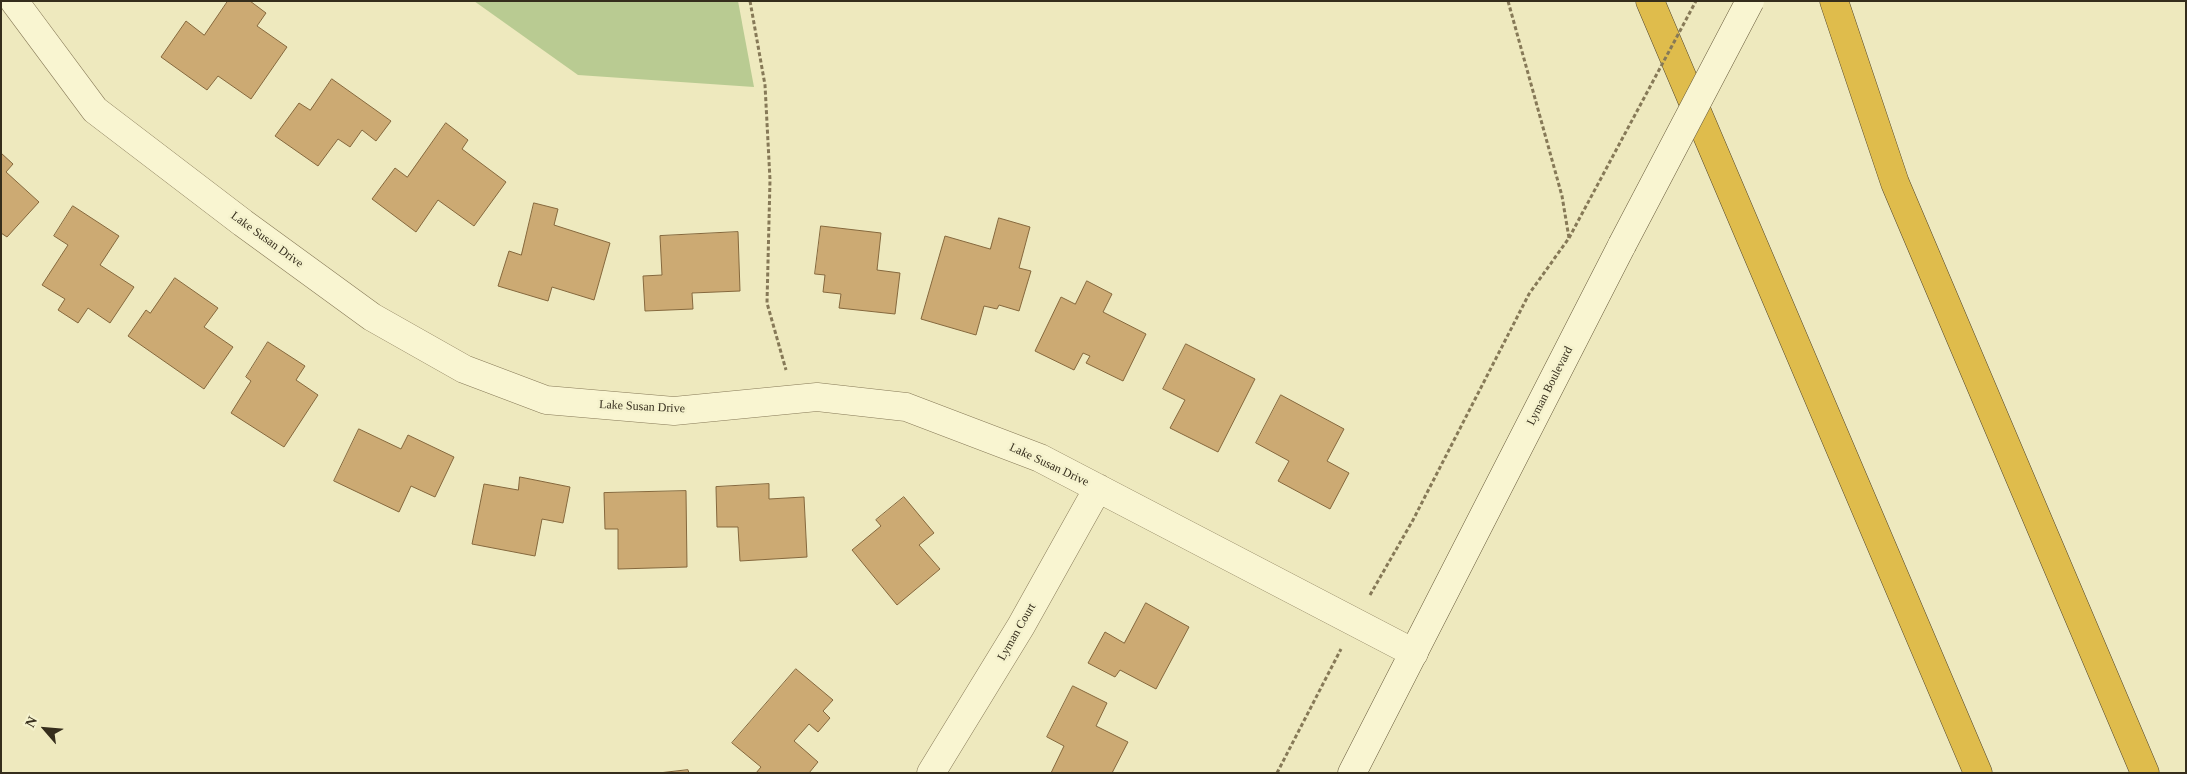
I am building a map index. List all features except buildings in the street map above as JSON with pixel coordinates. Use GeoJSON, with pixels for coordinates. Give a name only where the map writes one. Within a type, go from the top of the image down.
{"type":"FeatureCollection","features":[{"type":"Feature","properties":{"kind":"highway"},"geometry":{"type":"LineString","coordinates":[[1650,1],[1978,773]]}},
{"type":"Feature","properties":{"kind":"highway"},"geometry":{"type":"LineString","coordinates":[[1834,1],[1895,183],[2145,773]]}},
{"type":"Feature","properties":{"kind":"street","name":"Lake Susan Drive"},"geometry":{"type":"LineString","coordinates":[[14,1],[95,110],[243,223],[372,317],[464,369],[546,400],[674,411],[817,397],[906,407],[1040,458],[1414,653]]}},
{"type":"Feature","properties":{"kind":"street","name":"Lyman Boulevard"},"geometry":{"type":"LineString","coordinates":[[1352,773],[1622,245],[1750,1]]}},
{"type":"Feature","properties":{"kind":"street","name":"Lyman Court"},"geometry":{"type":"LineString","coordinates":[[931,773],[1021,626],[1098,488]]}},
{"type":"Feature","properties":{"kind":"path"},"geometry":{"type":"LineString","coordinates":[[750,1],[765,85],[770,180],[767,303],[795,400]]}},
{"type":"Feature","properties":{"kind":"path"},"geometry":{"type":"LineString","coordinates":[[1508,1],[1562,196],[1569,238]]}},
{"type":"Feature","properties":{"kind":"path"},"geometry":{"type":"LineString","coordinates":[[1277,773],[1355,622],[1412,520],[1529,294],[1569,238],[1696,1]]}},
{"type":"Feature","properties":{"kind":"green space"},"geometry":{"type":"Polygon","coordinates":[[[474,1],[738,1],[754,87],[578,75],[474,1]]]}}]}
